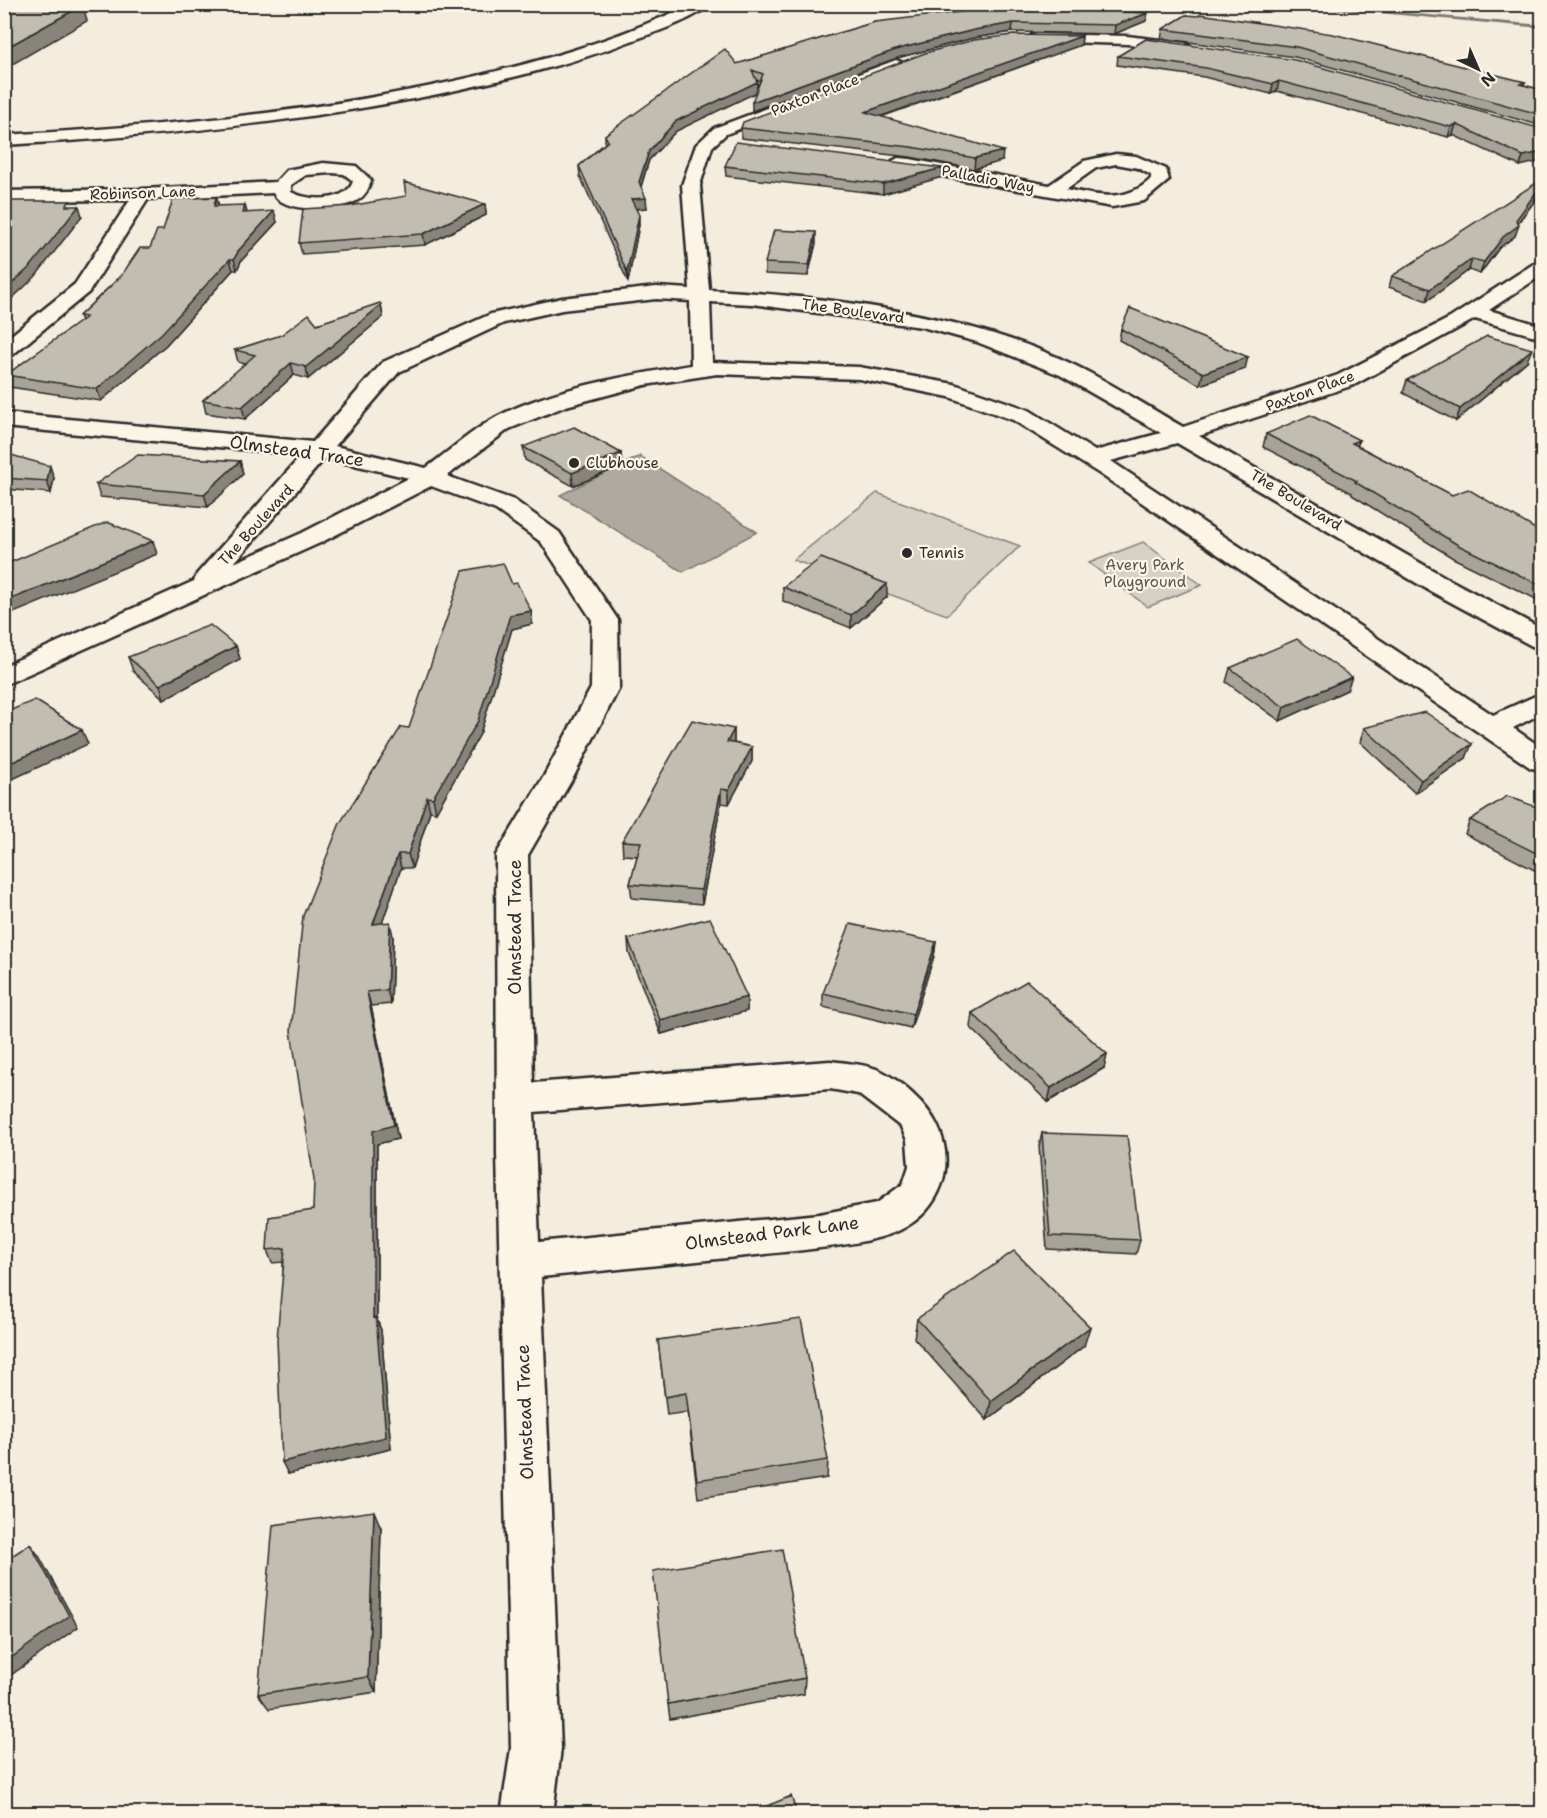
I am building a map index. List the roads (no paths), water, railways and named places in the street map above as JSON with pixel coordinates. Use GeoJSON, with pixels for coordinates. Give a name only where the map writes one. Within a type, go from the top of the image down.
{"type":"FeatureCollection","features":[{"type":"Feature","properties":{"kind":"street"},"geometry":{"type":"LineString","coordinates":[[4,140],[94,136],[228,123],[407,96],[513,73],[581,53],[643,32],[703,4]]}},
{"type":"Feature","properties":{"kind":"street"},"geometry":{"type":"LineString","coordinates":[[1022,38],[1127,40],[1206,50]]}},
{"type":"Feature","properties":{"kind":"street","name":"Paxton Place"},"geometry":{"type":"LineString","coordinates":[[709,141],[720,131],[909,61]]}},
{"type":"Feature","properties":{"kind":"street"},"geometry":{"type":"LineString","coordinates":[[124,117],[284,100],[435,74]]}},
{"type":"Feature","properties":{"kind":"street"},"geometry":{"type":"LineString","coordinates":[[702,370],[700,295],[691,185],[704,145],[709,141],[733,144]]}},
{"type":"Feature","properties":{"kind":"street","name":"Palladio Way"},"geometry":{"type":"LineString","coordinates":[[875,160],[1108,201],[1134,199],[1147,193],[1160,180],[1160,173],[1134,161],[1096,160],[1072,174],[1053,191]]}},
{"type":"Feature","properties":{"kind":"street","name":"Robinson Lane"},"geometry":{"type":"LineString","coordinates":[[4,196],[142,194],[281,187]]}},
{"type":"Feature","properties":{"kind":"street"},"geometry":{"type":"LineString","coordinates":[[9,344],[82,288],[142,194]]}},
{"type":"Feature","properties":{"kind":"street","name":"Paxton Place"},"geometry":{"type":"LineString","coordinates":[[1092,459],[1184,434],[1346,380],[1472,312],[1542,267]]}},
{"type":"Feature","properties":{"kind":"street","name":"The Boulevard"},"geometry":{"type":"LineString","coordinates":[[199,589],[322,450],[391,367],[498,318],[562,304],[644,294],[700,295],[752,298],[924,321],[984,338],[1068,370],[1184,434],[1441,586],[1542,640]]}},
{"type":"Feature","properties":{"kind":"street"},"geometry":{"type":"LineString","coordinates":[[1472,312],[1542,332]]}},
{"type":"Feature","properties":{"kind":"street","name":"The Boulevard"},"geometry":{"type":"LineString","coordinates":[[4,677],[310,538],[430,477],[501,424],[558,401],[645,379],[717,368],[859,373],[954,391],[1021,415],[1092,459],[1542,761]]}},
{"type":"Feature","properties":{"kind":"street","name":"Olmstead Trace"},"geometry":{"type":"LineString","coordinates":[[4,420],[322,450],[406,469],[504,505],[550,537],[605,620],[605,688],[559,776],[512,855],[520,1262],[536,1748],[527,1814]]}},
{"type":"Feature","properties":{"kind":"street"},"geometry":{"type":"LineString","coordinates":[[1492,728],[1542,702]]}},
{"type":"Feature","properties":{"kind":"street","name":"Olmstead Park Lane"},"geometry":{"type":"LineString","coordinates":[[516,1099],[830,1075],[858,1079],[867,1081],[915,1117],[926,1140],[928,1166],[920,1193],[887,1218],[819,1231],[520,1262]]}},
{"type":"Feature","properties":{"kind":"waterway"},"geometry":{"type":"LineString","coordinates":[[1284,4],[1542,27]]}},
{"type":"Feature","properties":{"kind":"place","name":"Clubhouse"},"geometry":{"type":"Point","coordinates":[574,463]}},
{"type":"Feature","properties":{"kind":"place","name":"Tennis"},"geometry":{"type":"Point","coordinates":[907,553]}},
{"type":"Feature","properties":{"kind":"park label","name":"Avery Park Playground"},"geometry":{"type":"Point","coordinates":[1145,574]}}]}
